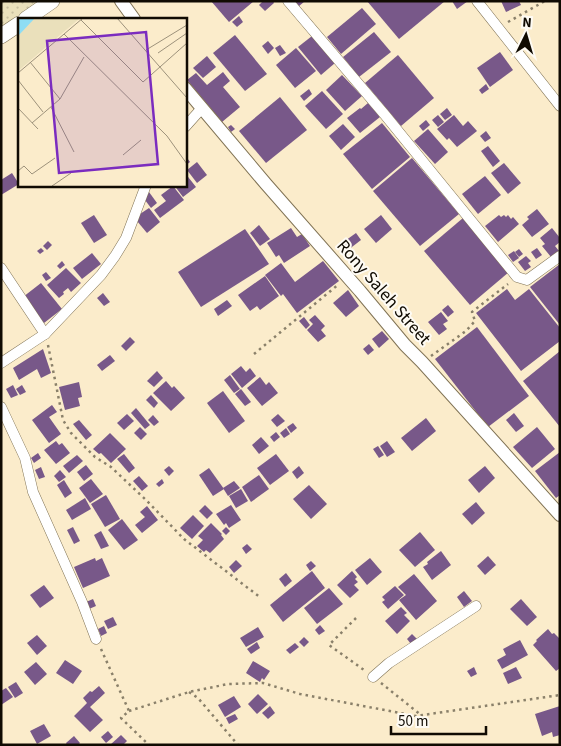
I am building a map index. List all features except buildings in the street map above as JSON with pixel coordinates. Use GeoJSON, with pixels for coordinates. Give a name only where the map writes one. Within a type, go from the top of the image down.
{"type":"FeatureCollection","features":[{"type":"Feature","properties":{"kind":"main road"},"geometry":{"type":"LineString","coordinates":[[27,18],[52,1]]}},
{"type":"Feature","properties":{"kind":"main road"},"geometry":{"type":"LineString","coordinates":[[1,36],[18,25]]}},
{"type":"Feature","properties":{"kind":"street"},"geometry":{"type":"LineString","coordinates":[[121,1],[133,18]]}},
{"type":"Feature","properties":{"kind":"street"},"geometry":{"type":"LineString","coordinates":[[288,1],[385,115],[517,277],[527,280],[560,256]]}},
{"type":"Feature","properties":{"kind":"street"},"geometry":{"type":"LineString","coordinates":[[478,1],[558,100]]}},
{"type":"Feature","properties":{"kind":"street","name":"Rony Saleh Street"},"geometry":{"type":"LineString","coordinates":[[186,89],[405,345],[560,516]]}},
{"type":"Feature","properties":{"kind":"street"},"geometry":{"type":"LineString","coordinates":[[186,125],[202,108]]}},
{"type":"Feature","properties":{"kind":"street"},"geometry":{"type":"LineString","coordinates":[[1,363],[45,334],[101,275],[126,238],[146,186]]}},
{"type":"Feature","properties":{"kind":"street"},"geometry":{"type":"LineString","coordinates":[[1,268],[45,334]]}},
{"type":"Feature","properties":{"kind":"street"},"geometry":{"type":"LineString","coordinates":[[1,407],[25,458],[33,492],[82,602],[96,639]]}},
{"type":"Feature","properties":{"kind":"street"},"geometry":{"type":"LineString","coordinates":[[373,677],[389,663],[476,606]]}},
{"type":"Feature","properties":{"kind":"path"},"geometry":{"type":"LineString","coordinates":[[498,27],[545,1]]}},
{"type":"Feature","properties":{"kind":"path"},"geometry":{"type":"LineString","coordinates":[[254,354],[348,277]]}},
{"type":"Feature","properties":{"kind":"path"},"geometry":{"type":"LineString","coordinates":[[422,362],[466,331],[475,321],[472,312],[517,277]]}},
{"type":"Feature","properties":{"kind":"path"},"geometry":{"type":"LineString","coordinates":[[45,334],[63,420],[71,433],[95,457],[111,466],[184,539],[261,598]]}},
{"type":"Feature","properties":{"kind":"path"},"geometry":{"type":"LineString","coordinates":[[96,639],[129,711]]}},
{"type":"Feature","properties":{"kind":"path"},"geometry":{"type":"LineString","coordinates":[[149,745],[121,718],[129,711],[189,692],[228,684],[263,683],[300,694],[416,716],[560,695]]}},
{"type":"Feature","properties":{"kind":"path"},"geometry":{"type":"LineString","coordinates":[[189,692],[198,698],[238,745]]}},
{"type":"Feature","properties":{"kind":"sand"},"geometry":{"type":"Polygon","coordinates":[[[1,1],[39,1],[1,28],[1,1]]]}}]}
